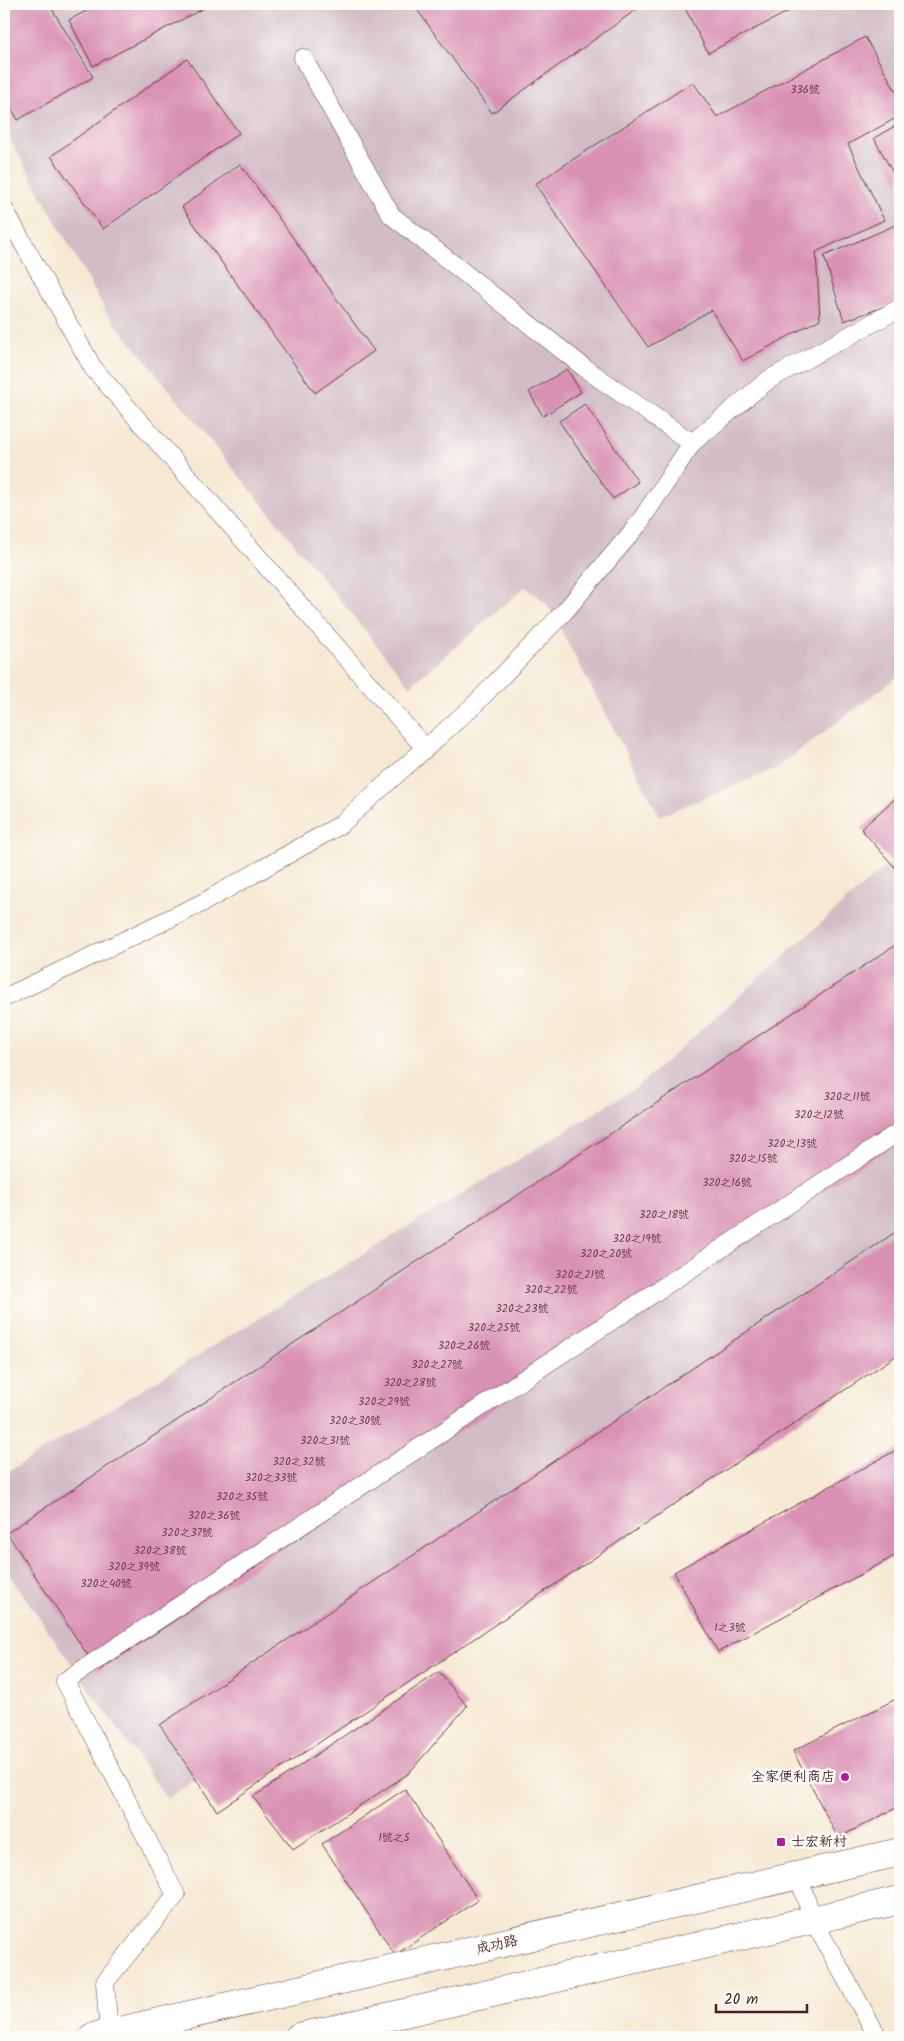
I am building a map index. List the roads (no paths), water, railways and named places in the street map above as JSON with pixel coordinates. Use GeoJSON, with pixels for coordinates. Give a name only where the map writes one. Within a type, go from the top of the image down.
{"type":"FeatureCollection","features":[{"type":"Feature","properties":{"kind":"main road","name":"成功路"},"geometry":{"type":"LineString","coordinates":[[101,2035],[900,1852]]}},
{"type":"Feature","properties":{"kind":"main road"},"geometry":{"type":"LineString","coordinates":[[299,2037],[900,1900]]}},
{"type":"Feature","properties":{"kind":"lane"},"geometry":{"type":"LineString","coordinates":[[303,58],[391,215],[586,368],[692,443]]}},
{"type":"Feature","properties":{"kind":"lane"},"geometry":{"type":"LineString","coordinates":[[4,209],[93,368],[425,748]]}},
{"type":"Feature","properties":{"kind":"lane"},"geometry":{"type":"LineString","coordinates":[[4,998],[202,902],[340,824],[474,705],[565,611],[637,526],[692,443],[768,380],[900,308]]}},
{"type":"Feature","properties":{"kind":"lane"},"geometry":{"type":"LineString","coordinates":[[101,2035],[105,1982],[176,1895],[65,1681],[900,1131]]}},
{"type":"Feature","properties":{"kind":"lane"},"geometry":{"type":"LineString","coordinates":[[798,1875],[813,1920],[878,2037]]}},
{"type":"Feature","properties":{"kind":"place","name":"全家便利商店"},"geometry":{"type":"Point","coordinates":[845,1777]}},
{"type":"Feature","properties":{"kind":"place","name":"士宏新村"},"geometry":{"type":"Point","coordinates":[781,1842]}}]}
